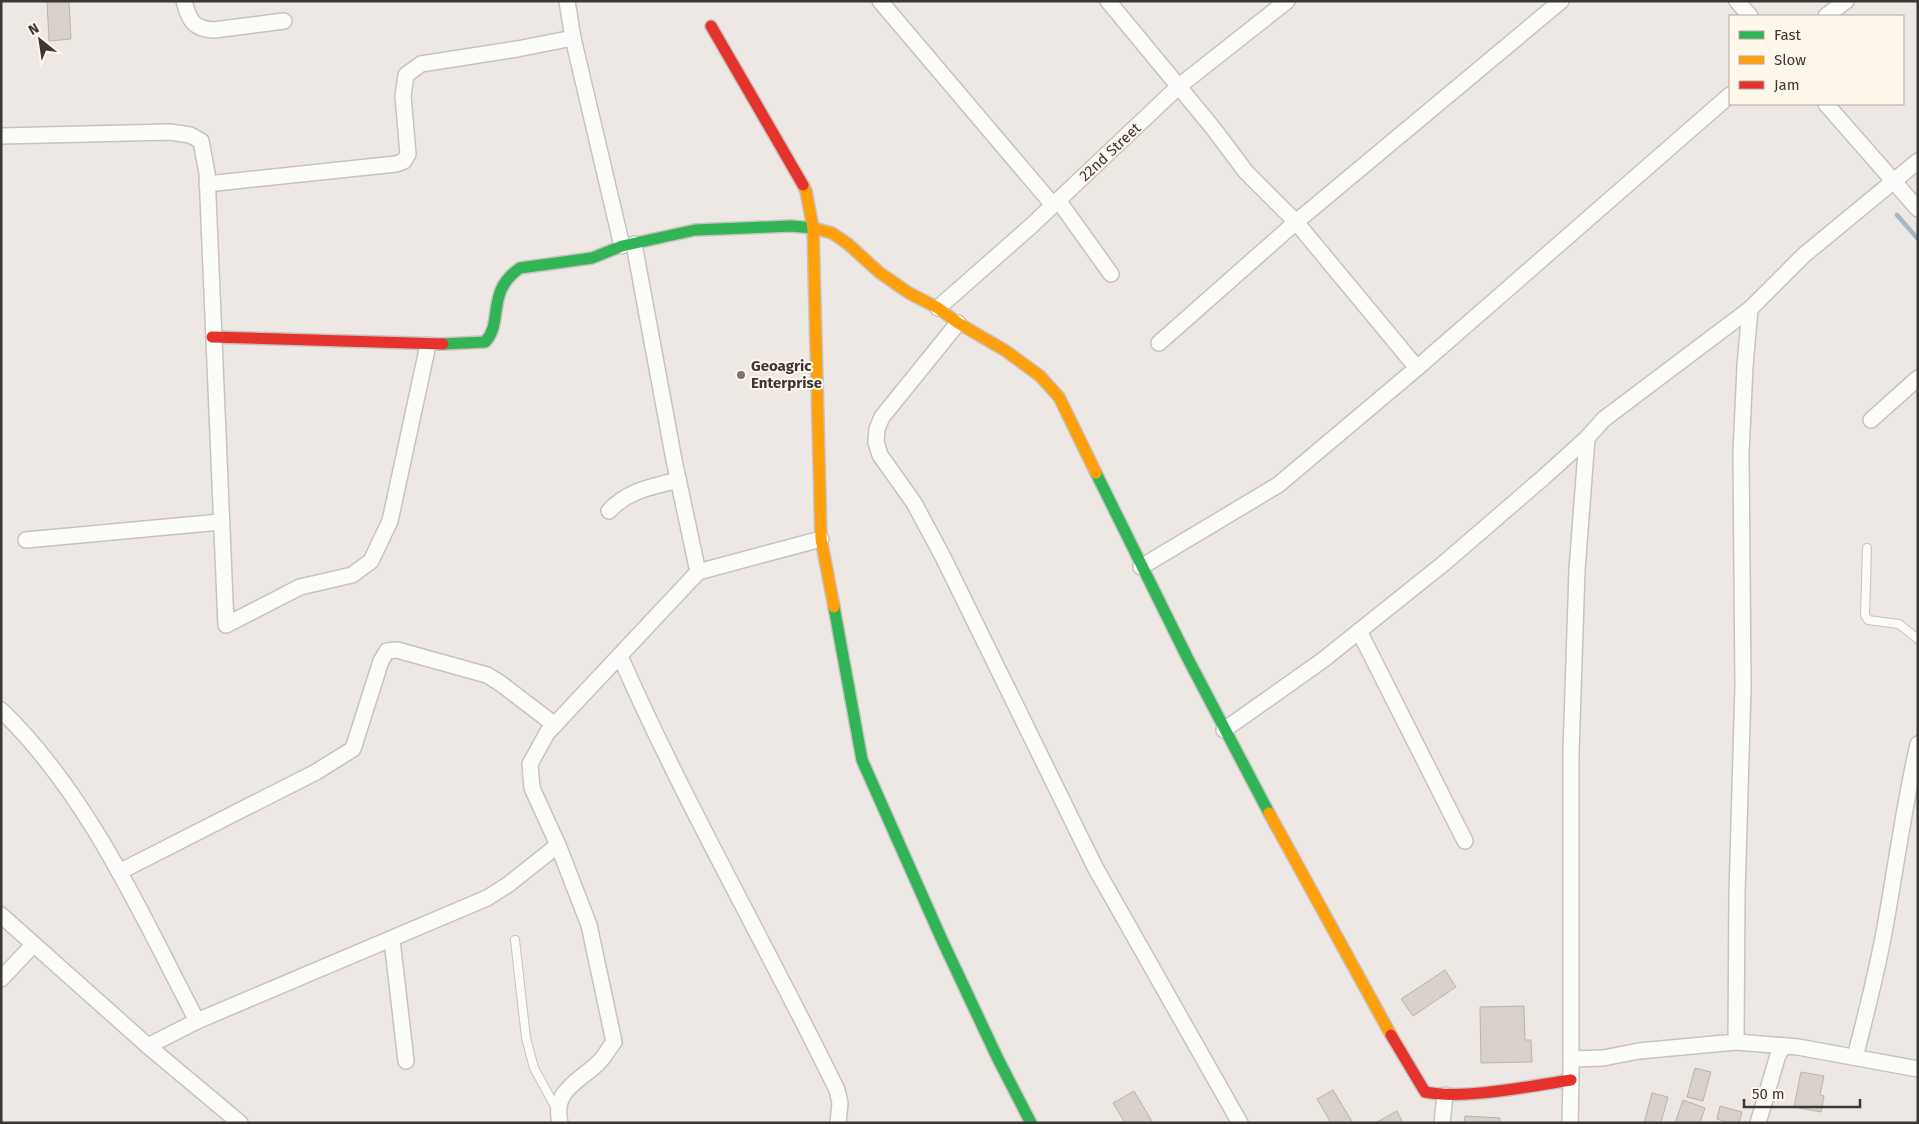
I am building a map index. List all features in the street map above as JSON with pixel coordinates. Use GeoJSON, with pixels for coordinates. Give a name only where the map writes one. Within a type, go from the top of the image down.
{"type":"FeatureCollection","features":[{"type":"Feature","properties":{"kind":"street"},"geometry":{"type":"LineString","coordinates":[[184,1],[187,15],[193,24],[203,30],[284,21]]}},
{"type":"Feature","properties":{"kind":"street"},"geometry":{"type":"LineString","coordinates":[[567,1],[573,38],[628,245],[698,572]]}},
{"type":"Feature","properties":{"kind":"street"},"geometry":{"type":"LineString","coordinates":[[880,1],[1056,202],[1111,274]]}},
{"type":"Feature","properties":{"kind":"street"},"geometry":{"type":"LineString","coordinates":[[1108,1],[1246,172],[1296,222],[1417,368]]}},
{"type":"Feature","properties":{"kind":"street","name":"22nd Street"},"geometry":{"type":"LineString","coordinates":[[938,308],[1056,202],[1178,87],[1287,1]]}},
{"type":"Feature","properties":{"kind":"street"},"geometry":{"type":"LineString","coordinates":[[1159,343],[1296,222],[1561,1]]}},
{"type":"Feature","properties":{"kind":"street"},"geometry":{"type":"LineString","coordinates":[[1737,1],[1749,15]]}},
{"type":"Feature","properties":{"kind":"street"},"geometry":{"type":"LineString","coordinates":[[1827,15],[1846,1]]}},
{"type":"Feature","properties":{"kind":"street"},"geometry":{"type":"LineString","coordinates":[[711,26],[806,191],[814,228],[821,539],[862,760],[946,949],[998,1059],[1031,1123]]}},
{"type":"Feature","properties":{"kind":"street"},"geometry":{"type":"LineString","coordinates":[[207,184],[396,164],[404,161],[408,154],[403,96],[406,75],[421,64],[573,38]]}},
{"type":"Feature","properties":{"kind":"street"},"geometry":{"type":"LineString","coordinates":[[1141,567],[1278,485],[1417,368],[1729,96]]}},
{"type":"Feature","properties":{"kind":"street"},"geometry":{"type":"LineString","coordinates":[[1827,105],[1893,183],[1918,209]]}},
{"type":"Feature","properties":{"kind":"street"},"geometry":{"type":"LineString","coordinates":[[1,136],[170,132],[190,135],[201,141],[207,184],[212,337],[226,625],[300,587],[352,575],[371,561],[390,521],[428,344]]}},
{"type":"Feature","properties":{"kind":"street"},"geometry":{"type":"LineString","coordinates":[[1224,730],[1323,660],[1450,558],[1544,477],[1587,438],[1604,419],[1750,309],[1804,255],[1918,161]]}},
{"type":"Feature","properties":{"kind":"street"},"geometry":{"type":"LineString","coordinates":[[212,337],[428,344],[485,342],[491,336],[500,286],[510,273],[520,268],[592,258],[628,245],[695,230],[791,226],[814,228],[832,233],[848,244],[880,273],[909,293],[938,308],[958,323],[1006,351],[1040,376],[1052,387],[1059,397],[1141,567],[1224,730],[1281,838],[1420,1086],[1426,1092],[1445,1095],[1572,1080]]}},
{"type":"Feature","properties":{"kind":"street"},"geometry":{"type":"LineString","coordinates":[[1736,1042],[1737,894],[1743,686],[1741,454],[1750,309]]}},
{"type":"Feature","properties":{"kind":"street"},"geometry":{"type":"LineString","coordinates":[[958,323],[882,417],[877,429],[876,442],[880,455],[914,503],[943,557],[1096,867],[1240,1123]]}},
{"type":"Feature","properties":{"kind":"street"},"geometry":{"type":"LineString","coordinates":[[1871,420],[1918,378]]}},
{"type":"Feature","properties":{"kind":"street"},"geometry":{"type":"LineString","coordinates":[[1570,1123],[1572,1080],[1571,752],[1577,570],[1587,438]]}},
{"type":"Feature","properties":{"kind":"street"},"geometry":{"type":"LineString","coordinates":[[609,511],[618,501],[633,493],[678,480]]}},
{"type":"Feature","properties":{"kind":"street"},"geometry":{"type":"LineString","coordinates":[[26,540],[220,522]]}},
{"type":"Feature","properties":{"kind":"street"},"geometry":{"type":"LineString","coordinates":[[558,1116],[563,1093],[601,1060],[614,1042],[589,925],[558,846],[532,788],[530,764],[547,733],[698,572],[821,539]]}},
{"type":"Feature","properties":{"kind":"street"},"geometry":{"type":"LineString","coordinates":[[1359,630],[1465,841]]}},
{"type":"Feature","properties":{"kind":"street"},"geometry":{"type":"LineString","coordinates":[[119,872],[316,772],[352,749],[381,661],[387,651],[397,650],[486,675],[500,683],[555,724]]}},
{"type":"Feature","properties":{"kind":"street"},"geometry":{"type":"LineString","coordinates":[[620,656],[652,729],[794,1001],[837,1090],[840,1103],[838,1123]]}},
{"type":"Feature","properties":{"kind":"street"},"geometry":{"type":"LineString","coordinates":[[1,710],[23,731],[54,770],[119,872],[197,1021]]}},
{"type":"Feature","properties":{"kind":"street"},"geometry":{"type":"LineString","coordinates":[[1855,1057],[1871,996],[1887,918],[1906,797],[1918,744]]}},
{"type":"Feature","properties":{"kind":"street"},"geometry":{"type":"LineString","coordinates":[[148,1046],[197,1021],[392,940],[487,898],[509,884],[558,846]]}},
{"type":"Feature","properties":{"kind":"street"},"geometry":{"type":"LineString","coordinates":[[1,915],[148,1046],[240,1123]]}},
{"type":"Feature","properties":{"kind":"street"},"geometry":{"type":"LineString","coordinates":[[392,940],[406,1060]]}},
{"type":"Feature","properties":{"kind":"street"},"geometry":{"type":"LineString","coordinates":[[1,979],[33,945]]}},
{"type":"Feature","properties":{"kind":"street"},"geometry":{"type":"LineString","coordinates":[[1571,1059],[1603,1058],[1639,1051],[1736,1042],[1798,1047],[1918,1069]]}},
{"type":"Feature","properties":{"kind":"street"},"geometry":{"type":"LineString","coordinates":[[1758,1123],[1778,1055],[1784,1046]]}},
{"type":"Feature","properties":{"kind":"street"},"geometry":{"type":"LineString","coordinates":[[1442,1123],[1445,1095]]}},
{"type":"Feature","properties":{"kind":"lane"},"geometry":{"type":"LineString","coordinates":[[1867,548],[1865,615],[1868,620],[1875,622],[1899,624],[1918,639]]}},
{"type":"Feature","properties":{"kind":"lane"},"geometry":{"type":"LineString","coordinates":[[514,940],[526,1038],[534,1068],[558,1116]]}},
{"type":"Feature","properties":{"kind":"building"},"geometry":{"type":"Polygon","coordinates":[[[47,1],[69,1],[71,39],[49,41],[47,1]]]}},
{"type":"Feature","properties":{"kind":"building"},"geometry":{"type":"Polygon","coordinates":[[[1445,970],[1456,987],[1413,1016],[1401,999],[1445,970]]]}},
{"type":"Feature","properties":{"kind":"building"},"geometry":{"type":"Polygon","coordinates":[[[1524,1006],[1525,1040],[1531,1040],[1532,1062],[1481,1063],[1480,1007],[1524,1006]]]}},
{"type":"Feature","properties":{"kind":"building"},"geometry":{"type":"Polygon","coordinates":[[[1695,1068],[1711,1072],[1703,1101],[1687,1097],[1695,1068]]]}},
{"type":"Feature","properties":{"kind":"building"},"geometry":{"type":"Polygon","coordinates":[[[1801,1072],[1824,1076],[1820,1095],[1824,1096],[1821,1112],[1794,1107],[1801,1072]]]}},
{"type":"Feature","properties":{"kind":"building"},"geometry":{"type":"Polygon","coordinates":[[[1333,1090],[1353,1123],[1331,1123],[1317,1099],[1333,1090]]]}},
{"type":"Feature","properties":{"kind":"building"},"geometry":{"type":"Polygon","coordinates":[[[1134,1091],[1153,1123],[1125,1123],[1113,1103],[1134,1091]]]}},
{"type":"Feature","properties":{"kind":"building"},"geometry":{"type":"Polygon","coordinates":[[[1652,1093],[1668,1097],[1661,1123],[1644,1123],[1652,1093]]]}},
{"type":"Feature","properties":{"kind":"building"},"geometry":{"type":"Polygon","coordinates":[[[1683,1100],[1705,1108],[1700,1123],[1675,1123],[1683,1100]]]}},
{"type":"Feature","properties":{"kind":"building"},"geometry":{"type":"Polygon","coordinates":[[[1720,1106],[1742,1112],[1739,1123],[1730,1123],[1717,1119],[1720,1106]]]}},
{"type":"Feature","properties":{"kind":"building"},"geometry":{"type":"Polygon","coordinates":[[[1397,1111],[1403,1123],[1375,1123],[1397,1111]]]}},
{"type":"Feature","properties":{"kind":"building"},"geometry":{"type":"Polygon","coordinates":[[[1465,1116],[1500,1118],[1500,1123],[1464,1123],[1465,1116]]]}},
{"type":"Feature","properties":{"kind":"waterway"},"geometry":{"type":"LineString","coordinates":[[1897,215],[1918,239]]}},
{"type":"Feature","properties":{"kind":"traffic: fast"},"geometry":{"type":"LineString","coordinates":[[443,344],[485,342],[494,326],[502,287],[509,277],[520,268],[592,258],[622,246],[695,230],[791,226],[813,228]]}},
{"type":"Feature","properties":{"kind":"traffic: fast"},"geometry":{"type":"LineString","coordinates":[[1096,473],[1188,659],[1269,813]]}},
{"type":"Feature","properties":{"kind":"traffic: fast"},"geometry":{"type":"LineString","coordinates":[[834,607],[862,760],[942,940],[998,1059],[1031,1123]]}},
{"type":"Feature","properties":{"kind":"traffic: slow"},"geometry":{"type":"LineString","coordinates":[[803,185],[806,191],[813,228],[821,539],[834,607]]}},
{"type":"Feature","properties":{"kind":"traffic: slow"},"geometry":{"type":"LineString","coordinates":[[813,228],[832,233],[848,244],[880,273],[909,293],[938,308],[958,323],[1006,351],[1040,376],[1059,397],[1096,473]]}},
{"type":"Feature","properties":{"kind":"traffic: slow"},"geometry":{"type":"LineString","coordinates":[[1269,813],[1391,1035]]}},
{"type":"Feature","properties":{"kind":"traffic: jam"},"geometry":{"type":"LineString","coordinates":[[711,26],[803,185]]}},
{"type":"Feature","properties":{"kind":"traffic: jam"},"geometry":{"type":"LineString","coordinates":[[212,337],[443,344]]}},
{"type":"Feature","properties":{"kind":"traffic: jam"},"geometry":{"type":"LineString","coordinates":[[1391,1035],[1425,1092],[1441,1094],[1478,1093],[1571,1080]]}},
{"type":"Feature","properties":{"kind":"place","name":"Geoagric Enterprise"},"geometry":{"type":"Point","coordinates":[741,375]}}]}
